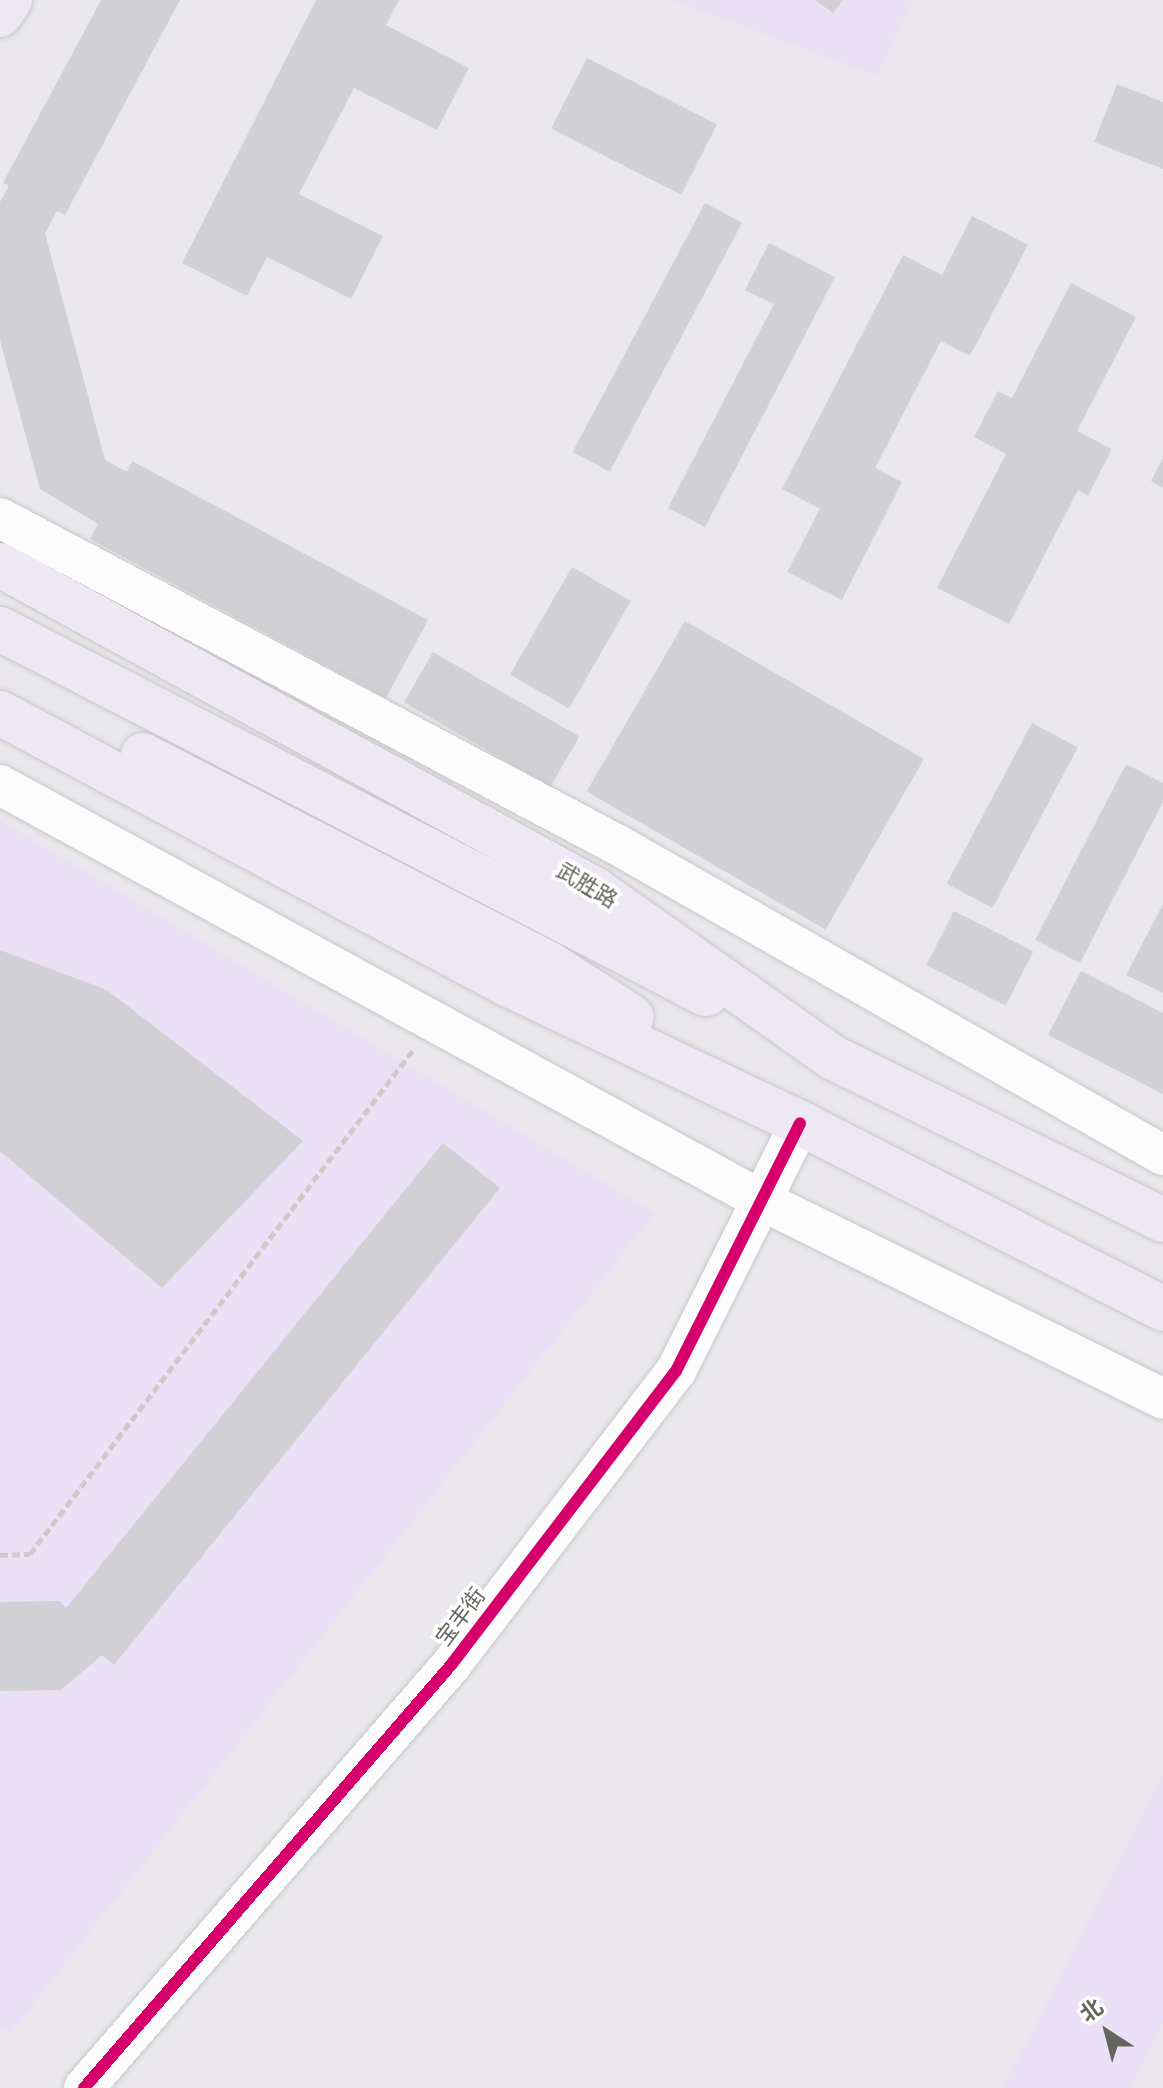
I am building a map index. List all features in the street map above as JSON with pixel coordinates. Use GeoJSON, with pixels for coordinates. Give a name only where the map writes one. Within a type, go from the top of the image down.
{"type":"FeatureCollection","features":[{"type":"Feature","properties":{"kind":"main road"},"geometry":{"type":"LineString","coordinates":[[0,15],[10,0]]}},
{"type":"Feature","properties":{"kind":"main road","name":"武胜路"},"geometry":{"type":"LineString","coordinates":[[0,565],[594,889],[834,1058],[1163,1220]]}},
{"type":"Feature","properties":{"kind":"main road"},"geometry":{"type":"LineString","coordinates":[[0,629],[564,923],[834,1058]]}},
{"type":"Feature","properties":{"kind":"main road"},"geometry":{"type":"LineString","coordinates":[[0,682],[549,964],[800,1123]]}},
{"type":"Feature","properties":{"kind":"main road"},"geometry":{"type":"LineString","coordinates":[[0,713],[505,983],[800,1123],[1163,1309]]}},
{"type":"Feature","properties":{"kind":"street"},"geometry":{"type":"LineString","coordinates":[[0,518],[616,844],[1163,1155]]}},
{"type":"Feature","properties":{"kind":"street"},"geometry":{"type":"LineString","coordinates":[[0,785],[436,1019],[763,1201],[1163,1399]]}},
{"type":"Feature","properties":{"kind":"street","name":"宝丰街"},"geometry":{"type":"LineString","coordinates":[[84,2088],[451,1665],[676,1371],[800,1123]]}},
{"type":"Feature","properties":{"kind":"path"},"geometry":{"type":"LineString","coordinates":[[0,1555],[30,1554],[436,1019]]}},
{"type":"Feature","properties":{"kind":"shaded area"},"geometry":{"type":"Polygon","coordinates":[[[671,0],[913,0],[877,76],[671,0]]]}},
{"type":"Feature","properties":{"kind":"shaded area"},"geometry":{"type":"Polygon","coordinates":[[[0,820],[655,1213],[10,2034],[0,2028],[0,820]]]}},
{"type":"Feature","properties":{"kind":"shaded area"},"geometry":{"type":"Polygon","coordinates":[[[1163,1773],[1163,2024],[1131,2088],[1003,2088],[1163,1773]]]}},
{"type":"Feature","properties":{"kind":"building"},"geometry":{"type":"Polygon","coordinates":[[[101,0],[180,0],[65,215],[57,211],[45,233],[105,460],[127,472],[132,461],[428,620],[386,698],[90,539],[98,524],[40,489],[0,340],[0,202],[9,186],[3,183],[101,0]]]}},
{"type":"Feature","properties":{"kind":"building"},"geometry":{"type":"Polygon","coordinates":[[[316,0],[399,0],[386,25],[469,68],[437,130],[354,88],[299,194],[383,236],[351,299],[267,257],[247,296],[182,263],[316,0]]]}},
{"type":"Feature","properties":{"kind":"building"},"geometry":{"type":"Polygon","coordinates":[[[815,0],[843,0],[833,13],[815,0]]]}},
{"type":"Feature","properties":{"kind":"building"},"geometry":{"type":"Polygon","coordinates":[[[587,58],[717,124],[681,195],[551,128],[587,58]]]}},
{"type":"Feature","properties":{"kind":"building"},"geometry":{"type":"Polygon","coordinates":[[[1117,84],[1163,102],[1163,169],[1094,142],[1117,84]]]}},
{"type":"Feature","properties":{"kind":"building"},"geometry":{"type":"Polygon","coordinates":[[[705,203],[742,223],[610,472],[573,452],[705,203]]]}},
{"type":"Feature","properties":{"kind":"building"},"geometry":{"type":"Polygon","coordinates":[[[972,216],[1028,245],[970,356],[941,341],[875,468],[902,482],[842,600],[787,572],[820,509],[782,489],[903,255],[942,275],[972,216]]]}},
{"type":"Feature","properties":{"kind":"building"},"geometry":{"type":"Polygon","coordinates":[[[769,243],[835,277],[705,527],[668,508],[774,304],[745,290],[769,243]]]}},
{"type":"Feature","properties":{"kind":"building"},"geometry":{"type":"Polygon","coordinates":[[[1071,283],[1136,317],[1077,431],[1112,449],[1088,496],[1078,490],[1009,624],[937,588],[1006,454],[974,437],[998,391],[1012,398],[1071,283]]]}},
{"type":"Feature","properties":{"kind":"building"},"geometry":{"type":"Polygon","coordinates":[[[1163,458],[1163,488],[1151,481],[1163,458]]]}},
{"type":"Feature","properties":{"kind":"building"},"geometry":{"type":"Polygon","coordinates":[[[572,567],[631,601],[569,708],[510,674],[572,567]]]}},
{"type":"Feature","properties":{"kind":"building"},"geometry":{"type":"Polygon","coordinates":[[[685,621],[924,759],[826,930],[586,792],[685,621]]]}},
{"type":"Feature","properties":{"kind":"building"},"geometry":{"type":"Polygon","coordinates":[[[433,652],[579,736],[550,787],[404,702],[433,652]]]}},
{"type":"Feature","properties":{"kind":"building"},"geometry":{"type":"Polygon","coordinates":[[[1032,723],[1078,747],[992,908],[947,884],[1032,723]]]}},
{"type":"Feature","properties":{"kind":"building"},"geometry":{"type":"Polygon","coordinates":[[[1126,764],[1163,783],[1163,802],[1080,963],[1035,940],[1126,764]]]}},
{"type":"Feature","properties":{"kind":"building"},"geometry":{"type":"Polygon","coordinates":[[[1163,904],[1163,993],[1126,975],[1163,904]]]}},
{"type":"Feature","properties":{"kind":"building"},"geometry":{"type":"Polygon","coordinates":[[[954,911],[1033,951],[1006,1006],[926,965],[954,911]]]}},
{"type":"Feature","properties":{"kind":"building"},"geometry":{"type":"Polygon","coordinates":[[[0,950],[107,990],[303,1141],[162,1288],[0,1151],[0,950]]]}},
{"type":"Feature","properties":{"kind":"building"},"geometry":{"type":"Polygon","coordinates":[[[1081,971],[1163,1013],[1163,1094],[1048,1035],[1081,971]]]}},
{"type":"Feature","properties":{"kind":"building"},"geometry":{"type":"Polygon","coordinates":[[[443,1143],[500,1188],[114,1665],[102,1655],[61,1690],[0,1691],[0,1602],[60,1601],[66,1608],[443,1143]]]}},
{"type":"Feature","properties":{"kind":"cycle path"},"geometry":{"type":"LineString","coordinates":[[84,2088],[451,1665],[676,1371],[800,1123]]}}]}
